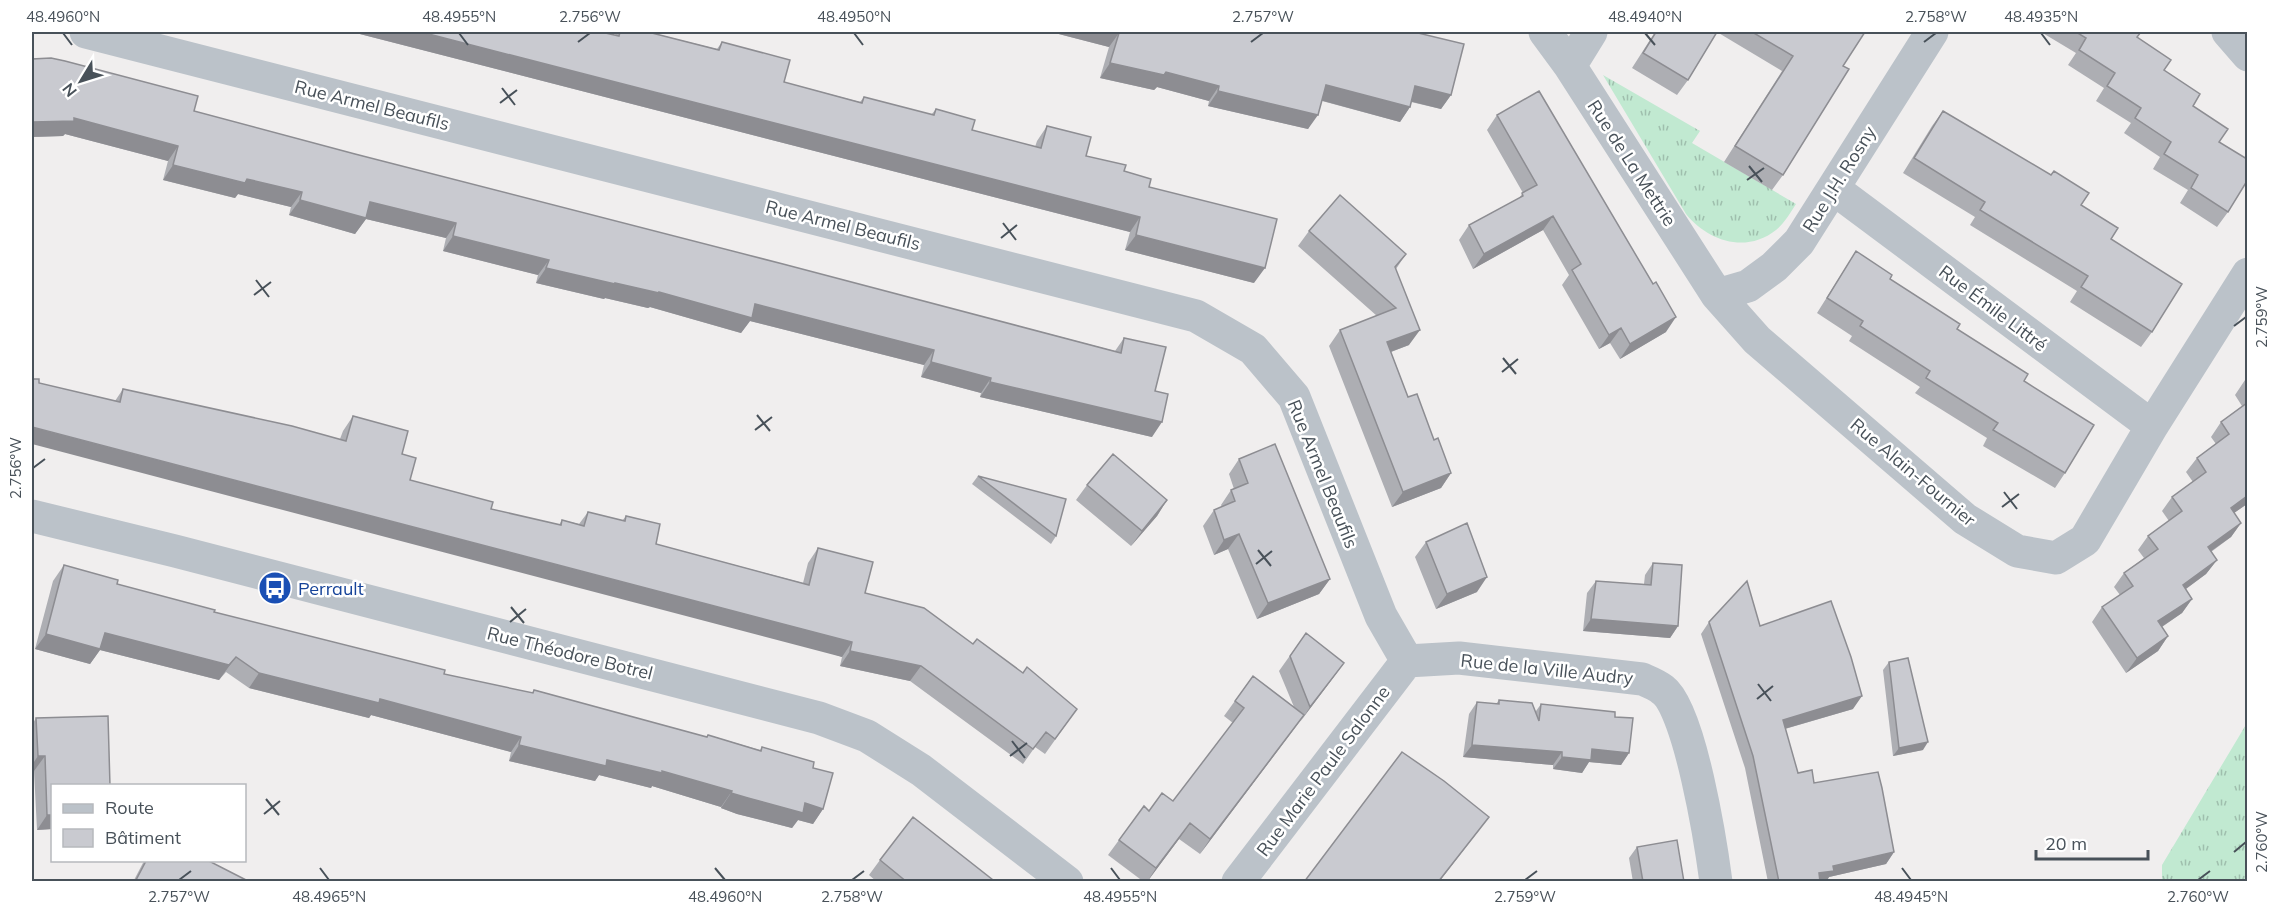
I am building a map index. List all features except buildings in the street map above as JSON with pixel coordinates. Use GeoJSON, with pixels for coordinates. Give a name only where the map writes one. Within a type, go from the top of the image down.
{"type":"FeatureCollection","features":[{"type":"Feature","properties":{"kind":"street","name":"Rue Armel Beaufils"},"geometry":{"type":"LineString","coordinates":[[86,32],[1196,316],[1253,349],[1294,397],[1381,616],[1407,661]]}},
{"type":"Feature","properties":{"kind":"street","name":"Rue de La Mettrie"},"geometry":{"type":"LineString","coordinates":[[1545,32],[1570,66],[1717,295]]}},
{"type":"Feature","properties":{"kind":"street"},"geometry":{"type":"LineString","coordinates":[[1570,66],[1591,32]]}},
{"type":"Feature","properties":{"kind":"street","name":"Rue J.H. Rosny"},"geometry":{"type":"LineString","coordinates":[[1717,295],[1748,286],[1774,267],[1799,242],[1932,32]]}},
{"type":"Feature","properties":{"kind":"street"},"geometry":{"type":"LineString","coordinates":[[2228,32],[2247,55]]}},
{"type":"Feature","properties":{"kind":"street","name":"Rue Émile Littré"},"geometry":{"type":"LineString","coordinates":[[1834,189],[2152,426]]}},
{"type":"Feature","properties":{"kind":"street","name":"Rue Alain-Fournier"},"geometry":{"type":"LineString","coordinates":[[1717,295],[1757,340],[1965,519],[2017,551],[2056,558],[2085,540],[2152,426],[2247,274]]}},
{"type":"Feature","properties":{"kind":"street","name":"Rue Théodore Botrel"},"geometry":{"type":"LineString","coordinates":[[32,516],[819,718],[867,736],[921,770],[1067,882]]}},
{"type":"Feature","properties":{"kind":"street","name":"Rue de la Ville Audry"},"geometry":{"type":"LineString","coordinates":[[1407,661],[1459,658],[1585,672],[1642,679],[1664,690],[1679,713],[1706,812],[1716,882]]}},
{"type":"Feature","properties":{"kind":"street","name":"Rue Marie Paule Salonne"},"geometry":{"type":"LineString","coordinates":[[1238,882],[1407,661]]}},
{"type":"Feature","properties":{"kind":"green space"},"geometry":{"type":"Polygon","coordinates":[[[1603,75],[1700,131],[1692,143],[1796,204],[1784,222],[1764,237],[1740,243],[1716,237],[1695,223],[1686,214],[1603,75]]]}},
{"type":"Feature","properties":{"kind":"green space"},"geometry":{"type":"Polygon","coordinates":[[[2247,723],[2247,881],[2162,881],[2162,865],[2247,723]]]}},
{"type":"Feature","properties":{"kind":"place","name":"Perrault"},"geometry":{"type":"Point","coordinates":[275,588]}}]}
